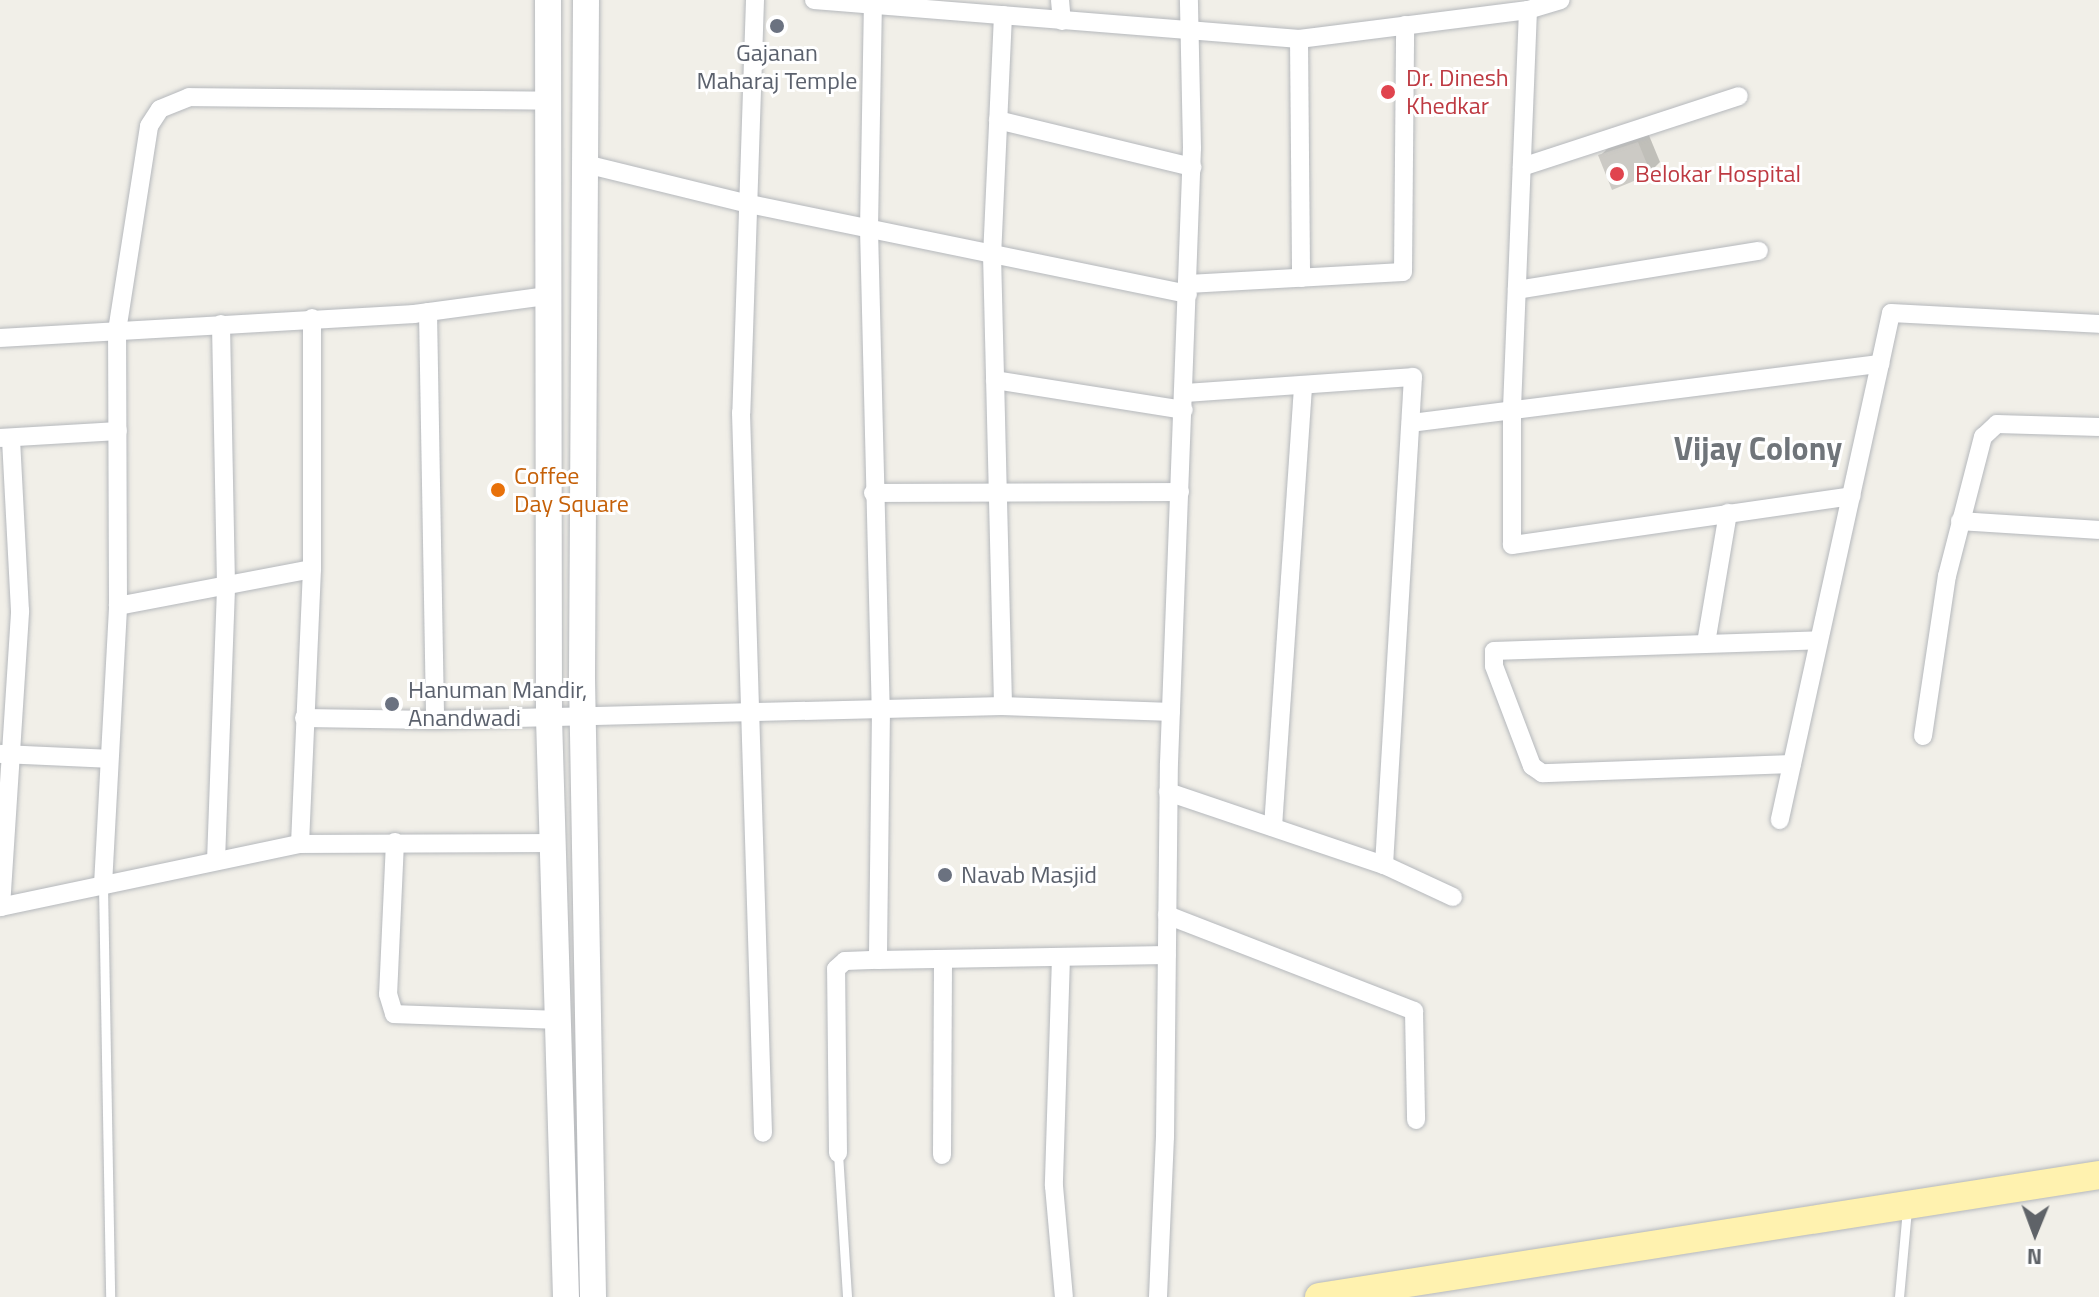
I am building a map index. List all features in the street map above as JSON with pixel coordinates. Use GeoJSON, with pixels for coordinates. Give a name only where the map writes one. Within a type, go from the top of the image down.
{"type":"FeatureCollection","features":[{"type":"Feature","properties":{"kind":"main road"},"geometry":{"type":"LineString","coordinates":[[548,0],[549,718],[566,1297]]}},
{"type":"Feature","properties":{"kind":"main road"},"geometry":{"type":"LineString","coordinates":[[586,0],[583,717],[593,1297]]}},
{"type":"Feature","properties":{"kind":"main road"},"geometry":{"type":"LineString","coordinates":[[1338,1296],[1907,1208],[2099,1175]]}},
{"type":"Feature","properties":{"kind":"street"},"geometry":{"type":"LineString","coordinates":[[755,0],[741,413],[763,1133]]}},
{"type":"Feature","properties":{"kind":"street"},"geometry":{"type":"LineString","coordinates":[[814,0],[872,2],[1062,21],[1299,39],[1528,10],[1561,0]]}},
{"type":"Feature","properties":{"kind":"street"},"geometry":{"type":"LineString","coordinates":[[1060,0],[1062,21]]}},
{"type":"Feature","properties":{"kind":"street"},"geometry":{"type":"LineString","coordinates":[[1158,1297],[1168,792],[1192,167],[1189,0]]}},
{"type":"Feature","properties":{"kind":"street"},"geometry":{"type":"LineString","coordinates":[[872,2],[869,229],[873,493],[881,709],[878,960]]}},
{"type":"Feature","properties":{"kind":"street"},"geometry":{"type":"LineString","coordinates":[[1528,10],[1512,410],[1512,545],[1851,496]]}},
{"type":"Feature","properties":{"kind":"street"},"geometry":{"type":"LineString","coordinates":[[1003,15],[992,254],[1003,706]]}},
{"type":"Feature","properties":{"kind":"street"},"geometry":{"type":"LineString","coordinates":[[585,164],[749,204],[869,229],[1188,289],[1403,272],[1405,25]]}},
{"type":"Feature","properties":{"kind":"street"},"geometry":{"type":"LineString","coordinates":[[1299,39],[1301,278]]}},
{"type":"Feature","properties":{"kind":"street"},"geometry":{"type":"LineString","coordinates":[[1522,167],[1739,96]]}},
{"type":"Feature","properties":{"kind":"street"},"geometry":{"type":"LineString","coordinates":[[103,885],[118,606],[117,331],[142,145],[160,109],[173,100],[547,101]]}},
{"type":"Feature","properties":{"kind":"street"},"geometry":{"type":"LineString","coordinates":[[998,120],[1192,167]]}},
{"type":"Feature","properties":{"kind":"street"},"geometry":{"type":"LineString","coordinates":[[1517,290],[1759,251]]}},
{"type":"Feature","properties":{"kind":"street"},"geometry":{"type":"LineString","coordinates":[[0,338],[428,312],[548,296]]}},
{"type":"Feature","properties":{"kind":"street"},"geometry":{"type":"LineString","coordinates":[[428,312],[435,720]]}},
{"type":"Feature","properties":{"kind":"street"},"geometry":{"type":"LineString","coordinates":[[1780,820],[1891,313],[2099,324]]}},
{"type":"Feature","properties":{"kind":"street"},"geometry":{"type":"LineString","coordinates":[[300,844],[312,569],[312,318]]}},
{"type":"Feature","properties":{"kind":"street"},"geometry":{"type":"LineString","coordinates":[[216,861],[226,585],[221,324]]}},
{"type":"Feature","properties":{"kind":"street"},"geometry":{"type":"LineString","coordinates":[[1411,423],[1880,364]]}},
{"type":"Feature","properties":{"kind":"street"},"geometry":{"type":"LineString","coordinates":[[995,380],[1184,402],[1303,385],[1413,377],[1384,865]]}},
{"type":"Feature","properties":{"kind":"street"},"geometry":{"type":"LineString","coordinates":[[1273,827],[1303,385]]}},
{"type":"Feature","properties":{"kind":"street"},"geometry":{"type":"LineString","coordinates":[[1923,736],[1960,521],[1989,429],[2005,423],[2099,427]]}},
{"type":"Feature","properties":{"kind":"street"},"geometry":{"type":"LineString","coordinates":[[118,431],[6,438],[20,595],[4,755],[1,907],[300,844],[553,843]]}},
{"type":"Feature","properties":{"kind":"street"},"geometry":{"type":"LineString","coordinates":[[873,493],[1180,492]]}},
{"type":"Feature","properties":{"kind":"street"},"geometry":{"type":"LineString","coordinates":[[1706,643],[1728,513]]}},
{"type":"Feature","properties":{"kind":"street"},"geometry":{"type":"LineString","coordinates":[[1960,521],[2099,530]]}},
{"type":"Feature","properties":{"kind":"street"},"geometry":{"type":"LineString","coordinates":[[118,606],[312,569]]}},
{"type":"Feature","properties":{"kind":"street"},"geometry":{"type":"LineString","coordinates":[[1792,764],[1542,773],[1532,766],[1493,658],[1494,651],[1503,648],[1819,640]]}},
{"type":"Feature","properties":{"kind":"street"},"geometry":{"type":"LineString","coordinates":[[304,718],[435,720],[1003,706],[1171,712]]}},
{"type":"Feature","properties":{"kind":"street"},"geometry":{"type":"LineString","coordinates":[[4,755],[109,759]]}},
{"type":"Feature","properties":{"kind":"street"},"geometry":{"type":"LineString","coordinates":[[1168,792],[1384,865],[1453,897]]}},
{"type":"Feature","properties":{"kind":"street"},"geometry":{"type":"LineString","coordinates":[[395,842],[388,994],[394,1014],[558,1020]]}},
{"type":"Feature","properties":{"kind":"street"},"geometry":{"type":"LineString","coordinates":[[1167,915],[1414,1011],[1416,1120]]}},
{"type":"Feature","properties":{"kind":"street"},"geometry":{"type":"LineString","coordinates":[[838,1153],[836,969],[845,961],[1167,955]]}},
{"type":"Feature","properties":{"kind":"street"},"geometry":{"type":"LineString","coordinates":[[1061,957],[1054,1186],[1064,1297]]}},
{"type":"Feature","properties":{"kind":"street"},"geometry":{"type":"LineString","coordinates":[[942,1155],[943,961]]}},
{"type":"Feature","properties":{"kind":"lane"},"geometry":{"type":"LineString","coordinates":[[103,885],[110,1297]]}},
{"type":"Feature","properties":{"kind":"lane"},"geometry":{"type":"LineString","coordinates":[[838,1153],[847,1297]]}},
{"type":"Feature","properties":{"kind":"lane"},"geometry":{"type":"LineString","coordinates":[[1899,1297],[1907,1208]]}},
{"type":"Feature","properties":{"kind":"building"},"geometry":{"type":"Polygon","coordinates":[[[1638,142],[1651,174],[1612,190],[1598,155],[1638,142]]]}},
{"type":"Feature","properties":{"kind":"place","name":"Gajanan Maharaj Temple"},"geometry":{"type":"Point","coordinates":[777,26]}},
{"type":"Feature","properties":{"kind":"place","name":"Dr. Dinesh Khedkar"},"geometry":{"type":"Point","coordinates":[1388,92]}},
{"type":"Feature","properties":{"kind":"place","name":"Belokar Hospital"},"geometry":{"type":"Point","coordinates":[1617,174]}},
{"type":"Feature","properties":{"kind":"place","name":"Coffee Day Square"},"geometry":{"type":"Point","coordinates":[498,490]}},
{"type":"Feature","properties":{"kind":"place","name":"Hanuman Mandir, Anandwadi"},"geometry":{"type":"Point","coordinates":[392,704]}},
{"type":"Feature","properties":{"kind":"place","name":"Navab Masjid"},"geometry":{"type":"Point","coordinates":[945,875]}},
{"type":"Feature","properties":{"kind":"district","name":"Vijay Colony"},"geometry":{"type":"Point","coordinates":[1758,448]}}]}
